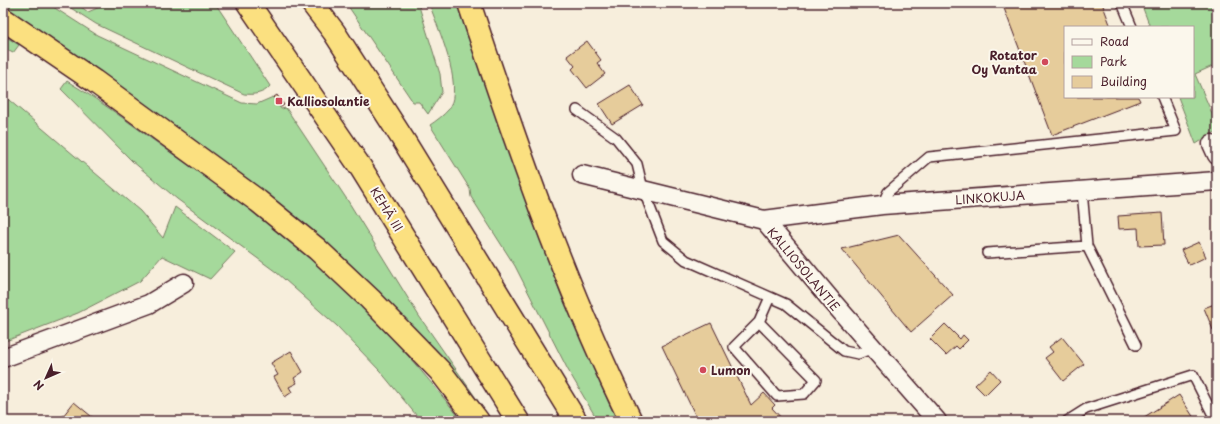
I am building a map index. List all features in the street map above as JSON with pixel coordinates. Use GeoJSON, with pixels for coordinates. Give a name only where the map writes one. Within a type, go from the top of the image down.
{"type":"FeatureCollection","features":[{"type":"Feature","properties":{"kind":"highway","name":"KEHÄ III"},"geometry":{"type":"LineString","coordinates":[[248,3],[361,168],[518,421]]}},
{"type":"Feature","properties":{"kind":"highway"},"geometry":{"type":"LineString","coordinates":[[312,3],[334,32],[404,141],[576,421]]}},
{"type":"Feature","properties":{"kind":"highway"},"geometry":{"type":"LineString","coordinates":[[469,3],[515,141],[583,314],[632,421]]}},
{"type":"Feature","properties":{"kind":"highway"},"geometry":{"type":"LineString","coordinates":[[3,19],[94,81],[252,196],[317,249],[370,299],[440,371],[478,421]]}},
{"type":"Feature","properties":{"kind":"street","name":"KALLIOSOLANTIE"},"geometry":{"type":"LineString","coordinates":[[582,175],[764,220],[937,421]]}},
{"type":"Feature","properties":{"kind":"street","name":"LINKOKUJA"},"geometry":{"type":"LineString","coordinates":[[764,220],[882,205],[1217,181]]}},
{"type":"Feature","properties":{"kind":"street"},"geometry":{"type":"LineString","coordinates":[[3,358],[149,304],[184,283]]}},
{"type":"Feature","properties":{"kind":"lane"},"geometry":{"type":"LineString","coordinates":[[1122,3],[1132,26]]}},
{"type":"Feature","properties":{"kind":"lane"},"geometry":{"type":"LineString","coordinates":[[882,205],[888,192],[929,157],[1176,131],[1162,98]]}},
{"type":"Feature","properties":{"kind":"lane"},"geometry":{"type":"LineString","coordinates":[[577,110],[616,138],[637,164],[643,189],[663,241],[686,260],[786,304],[844,351],[858,354],[873,348]]}},
{"type":"Feature","properties":{"kind":"lane"},"geometry":{"type":"LineString","coordinates":[[1082,191],[1087,246],[1136,345]]}},
{"type":"Feature","properties":{"kind":"lane"},"geometry":{"type":"LineString","coordinates":[[987,253],[1087,246]]}},
{"type":"Feature","properties":{"kind":"lane"},"geometry":{"type":"LineString","coordinates":[[759,322],[816,380],[804,394],[777,396],[734,346],[759,322],[770,297]]}},
{"type":"Feature","properties":{"kind":"lane"},"geometry":{"type":"LineString","coordinates":[[1067,421],[1086,408],[1193,374],[1216,421]]}},
{"type":"Feature","properties":{"kind":"green space"},"geometry":{"type":"Polygon","coordinates":[[[3,3],[47,3],[97,35],[242,103],[257,104],[273,97],[281,109],[286,108],[348,201],[419,316],[492,421],[487,421],[440,362],[3,8],[3,3]]]}},
{"type":"Feature","properties":{"kind":"green space"},"geometry":{"type":"Polygon","coordinates":[[[63,3],[76,3],[88,12],[109,3],[215,3],[270,86],[265,91],[244,94],[96,24],[63,3]]]}},
{"type":"Feature","properties":{"kind":"green space"},"geometry":{"type":"Polygon","coordinates":[[[346,3],[418,3],[440,74],[442,92],[428,114],[419,102],[413,102],[346,3]]]}},
{"type":"Feature","properties":{"kind":"green space"},"geometry":{"type":"Polygon","coordinates":[[[429,3],[457,3],[529,211],[562,297],[617,421],[598,421],[568,370],[515,266],[471,197],[470,189],[430,125],[449,109],[453,99],[453,86],[452,72],[448,57],[429,3]]]}},
{"type":"Feature","properties":{"kind":"green space"},"geometry":{"type":"Polygon","coordinates":[[[1141,3],[1217,3],[1217,64],[1195,74],[1217,125],[1217,131],[1196,144],[1178,98],[1194,98],[1194,26],[1150,26],[1141,3]]]}},
{"type":"Feature","properties":{"kind":"green space"},"geometry":{"type":"Polygon","coordinates":[[[3,35],[19,45],[13,53],[3,48],[3,35]]]}},
{"type":"Feature","properties":{"kind":"green space"},"geometry":{"type":"Polygon","coordinates":[[[67,81],[109,108],[236,198],[297,246],[348,292],[396,342],[462,421],[421,421],[380,371],[337,326],[276,272],[177,199],[132,161],[61,89],[67,81]]]}},
{"type":"Feature","properties":{"kind":"green space"},"geometry":{"type":"Polygon","coordinates":[[[3,95],[140,211],[163,238],[175,207],[235,252],[210,279],[162,256],[140,281],[78,313],[3,342],[3,95]]]}},
{"type":"Feature","properties":{"kind":"building","name":"Rotator Oy Vantaa"},"geometry":{"type":"Polygon","coordinates":[[[1002,3],[1102,3],[1111,26],[1064,26],[1064,98],[1138,98],[1140,101],[1052,135],[1002,3]]]}},
{"type":"Feature","properties":{"kind":"building"},"geometry":{"type":"Polygon","coordinates":[[[587,41],[601,60],[597,63],[605,74],[587,88],[572,69],[575,66],[567,56],[587,41]]]}},
{"type":"Feature","properties":{"kind":"building"},"geometry":{"type":"Polygon","coordinates":[[[630,85],[643,105],[612,124],[599,104],[630,85]]]}},
{"type":"Feature","properties":{"kind":"building"},"geometry":{"type":"Polygon","coordinates":[[[277,95],[284,105],[281,107],[274,97],[277,95]]]}},
{"type":"Feature","properties":{"kind":"building"},"geometry":{"type":"Polygon","coordinates":[[[1162,213],[1164,245],[1139,246],[1138,228],[1119,229],[1118,216],[1162,213]]]}},
{"type":"Feature","properties":{"kind":"building"},"geometry":{"type":"Polygon","coordinates":[[[899,235],[953,295],[911,332],[842,249],[899,235]]]}},
{"type":"Feature","properties":{"kind":"building"},"geometry":{"type":"Polygon","coordinates":[[[1199,242],[1206,257],[1189,265],[1181,250],[1199,242]]]}},
{"type":"Feature","properties":{"kind":"building"},"geometry":{"type":"Polygon","coordinates":[[[1217,303],[1217,329],[1213,330],[1204,308],[1217,303]]]}},
{"type":"Feature","properties":{"kind":"building","name":"Lumon"},"geometry":{"type":"Polygon","coordinates":[[[711,323],[751,405],[764,393],[775,405],[772,408],[784,421],[698,421],[662,346],[711,323]]]}},
{"type":"Feature","properties":{"kind":"building"},"geometry":{"type":"Polygon","coordinates":[[[945,324],[960,339],[963,335],[968,340],[959,349],[956,346],[946,355],[930,339],[945,324]]]}},
{"type":"Feature","properties":{"kind":"building"},"geometry":{"type":"Polygon","coordinates":[[[1062,337],[1084,364],[1063,381],[1045,358],[1053,352],[1049,347],[1062,337]]]}},
{"type":"Feature","properties":{"kind":"building"},"geometry":{"type":"Polygon","coordinates":[[[291,351],[303,372],[294,378],[297,383],[289,387],[292,392],[285,397],[274,377],[278,375],[271,363],[291,351]]]}},
{"type":"Feature","properties":{"kind":"building"},"geometry":{"type":"Polygon","coordinates":[[[991,370],[1000,380],[985,395],[975,385],[991,370]]]}},
{"type":"Feature","properties":{"kind":"building"},"geometry":{"type":"Polygon","coordinates":[[[1179,395],[1196,421],[1138,421],[1179,395]]]}},
{"type":"Feature","properties":{"kind":"building"},"geometry":{"type":"Polygon","coordinates":[[[74,402],[97,421],[59,421],[74,402]]]}},
{"type":"Feature","properties":{"kind":"place","name":"Rotator Oy Vantaa"},"geometry":{"type":"Point","coordinates":[1045,62]}},
{"type":"Feature","properties":{"kind":"place","name":"Kalliosolantie"},"geometry":{"type":"Point","coordinates":[279,101]}},
{"type":"Feature","properties":{"kind":"place","name":"Lumon"},"geometry":{"type":"Point","coordinates":[703,370]}}]}
